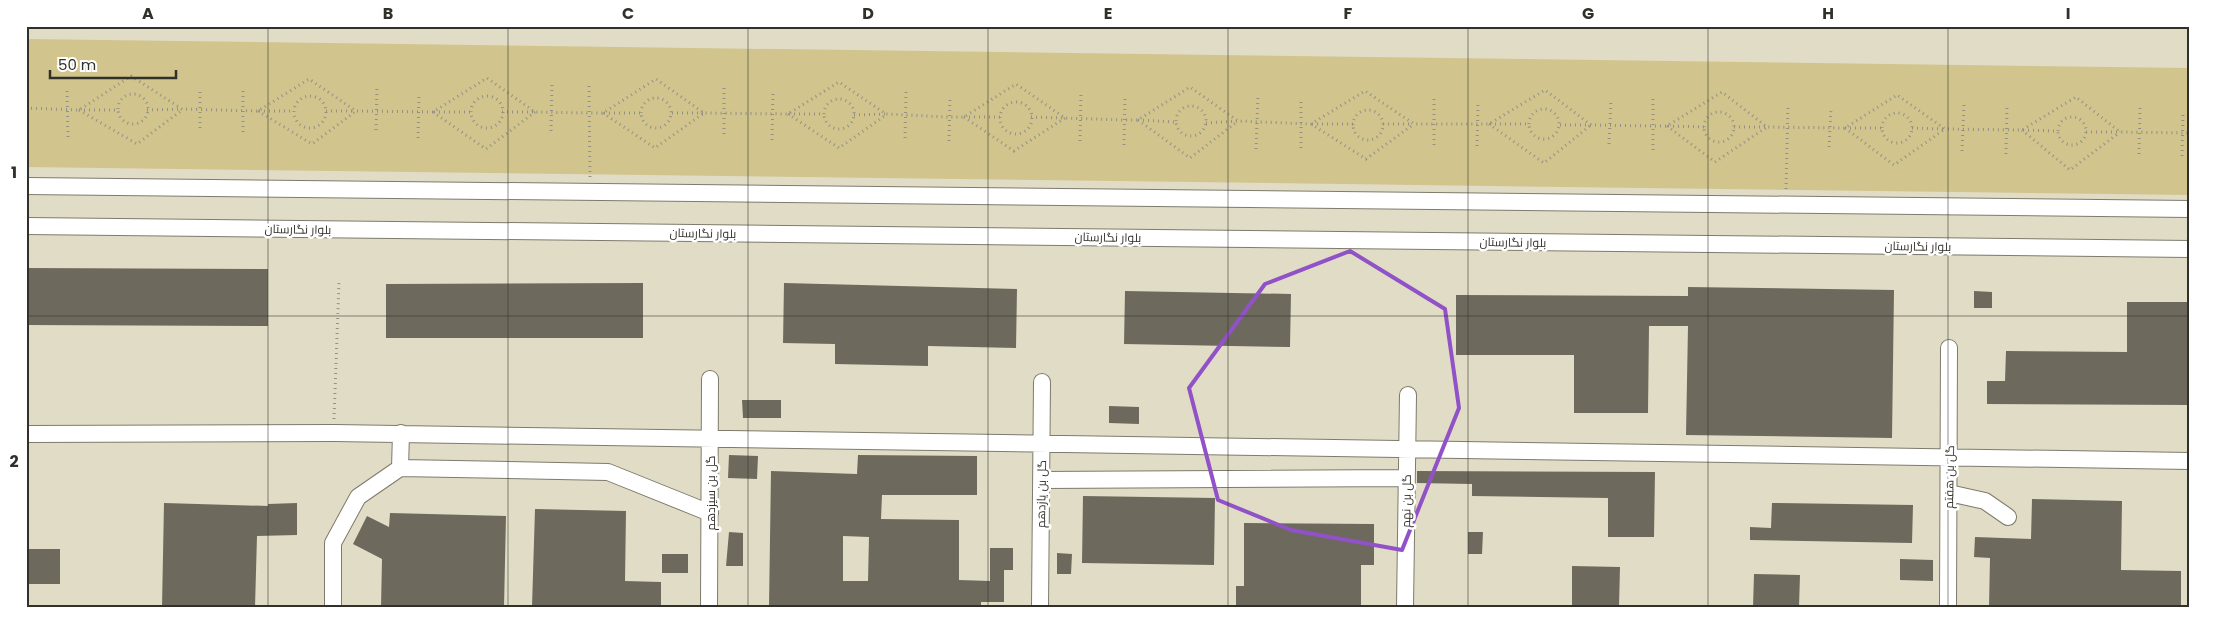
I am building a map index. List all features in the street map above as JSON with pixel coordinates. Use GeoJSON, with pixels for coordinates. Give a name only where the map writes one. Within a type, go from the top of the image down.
{"type":"FeatureCollection","features":[{"type":"Feature","properties":{"kind":"street"},"geometry":{"type":"LineString","coordinates":[[26,186],[2190,209]]}},
{"type":"Feature","properties":{"kind":"street","name":"بلوار نگارستان"},"geometry":{"type":"LineString","coordinates":[[26,226],[2190,249]]}},
{"type":"Feature","properties":{"kind":"street","name":"گل بن هفتم"},"geometry":{"type":"LineString","coordinates":[[1948,607],[1949,348]]}},
{"type":"Feature","properties":{"kind":"street","name":"گل بن سیزدهم"},"geometry":{"type":"LineString","coordinates":[[709,607],[710,379]]}},
{"type":"Feature","properties":{"kind":"street","name":"گل بن یازدهم"},"geometry":{"type":"LineString","coordinates":[[1040,607],[1042,382]]}},
{"type":"Feature","properties":{"kind":"street","name":"گل بن نهم"},"geometry":{"type":"LineString","coordinates":[[1405,607],[1408,395]]}},
{"type":"Feature","properties":{"kind":"street"},"geometry":{"type":"LineString","coordinates":[[26,434],[334,432],[2190,461]]}},
{"type":"Feature","properties":{"kind":"street"},"geometry":{"type":"LineString","coordinates":[[400,468],[401,433]]}},
{"type":"Feature","properties":{"kind":"street"},"geometry":{"type":"LineString","coordinates":[[332,607],[333,543],[358,497],[400,468],[608,472],[710,513]]}},
{"type":"Feature","properties":{"kind":"street"},"geometry":{"type":"LineString","coordinates":[[1041,480],[1406,478]]}},
{"type":"Feature","properties":{"kind":"street"},"geometry":{"type":"LineString","coordinates":[[1949,493],[1985,501],[2008,517]]}},
{"type":"Feature","properties":{"kind":"path"},"geometry":{"type":"LineString","coordinates":[[78,110],[131,76],[182,110]]}},
{"type":"Feature","properties":{"kind":"path"},"geometry":{"type":"LineString","coordinates":[[433,112],[487,78],[535,112]]}},
{"type":"Feature","properties":{"kind":"path"},"geometry":{"type":"LineString","coordinates":[[258,111],[310,79],[356,111]]}},
{"type":"Feature","properties":{"kind":"path"},"geometry":{"type":"LineString","coordinates":[[603,113],[656,79],[704,113]]}},
{"type":"Feature","properties":{"kind":"path"},"geometry":{"type":"LineString","coordinates":[[788,114],[838,82],[886,114]]}},
{"type":"Feature","properties":{"kind":"path"},"geometry":{"type":"LineString","coordinates":[[551,131],[552,84]]}},
{"type":"Feature","properties":{"kind":"path"},"geometry":{"type":"LineString","coordinates":[[964,117],[1016,84],[1065,118]]}},
{"type":"Feature","properties":{"kind":"path"},"geometry":{"type":"LineString","coordinates":[[376,130],[377,85]]}},
{"type":"Feature","properties":{"kind":"path"},"geometry":{"type":"LineString","coordinates":[[589,86],[590,192]]}},
{"type":"Feature","properties":{"kind":"path"},"geometry":{"type":"LineString","coordinates":[[724,87],[724,134]]}},
{"type":"Feature","properties":{"kind":"path"},"geometry":{"type":"LineString","coordinates":[[1138,120],[1190,88],[1238,121]]}},
{"type":"Feature","properties":{"kind":"path"},"geometry":{"type":"LineString","coordinates":[[200,89],[200,128]]}},
{"type":"Feature","properties":{"kind":"path"},"geometry":{"type":"LineString","coordinates":[[1489,124],[1545,90],[1591,125]]}},
{"type":"Feature","properties":{"kind":"path"},"geometry":{"type":"LineString","coordinates":[[67,91],[68,138]]}},
{"type":"Feature","properties":{"kind":"path"},"geometry":{"type":"LineString","coordinates":[[243,91],[243,136]]}},
{"type":"Feature","properties":{"kind":"path"},"geometry":{"type":"LineString","coordinates":[[1311,124],[1365,91],[1414,124]]}},
{"type":"Feature","properties":{"kind":"path"},"geometry":{"type":"LineString","coordinates":[[772,140],[773,92]]}},
{"type":"Feature","properties":{"kind":"path"},"geometry":{"type":"LineString","coordinates":[[905,138],[906,92]]}},
{"type":"Feature","properties":{"kind":"path"},"geometry":{"type":"LineString","coordinates":[[1080,140],[1081,92]]}},
{"type":"Feature","properties":{"kind":"path"},"geometry":{"type":"LineString","coordinates":[[1667,126],[1722,92],[1767,127]]}},
{"type":"Feature","properties":{"kind":"path"},"geometry":{"type":"LineString","coordinates":[[132,94],[141,97],[146,103],[148,110],[143,120],[133,124],[124,121],[118,110],[123,98],[132,94]]}},
{"type":"Feature","properties":{"kind":"path"},"geometry":{"type":"LineString","coordinates":[[418,138],[419,94]]}},
{"type":"Feature","properties":{"kind":"path"},"geometry":{"type":"LineString","coordinates":[[1845,128],[1897,95],[1945,129]]}},
{"type":"Feature","properties":{"kind":"path"},"geometry":{"type":"LineString","coordinates":[[488,96],[497,100],[502,112],[498,124],[483,128],[474,122],[471,112],[472,106],[478,99],[488,96]]}},
{"type":"Feature","properties":{"kind":"path"},"geometry":{"type":"LineString","coordinates":[[1124,145],[1125,96]]}},
{"type":"Feature","properties":{"kind":"path"},"geometry":{"type":"LineString","coordinates":[[1256,149],[1258,96]]}},
{"type":"Feature","properties":{"kind":"path"},"geometry":{"type":"LineString","coordinates":[[308,97],[318,99],[326,111],[319,125],[309,128],[300,124],[295,117],[294,111],[299,101],[308,97]]}},
{"type":"Feature","properties":{"kind":"path"},"geometry":{"type":"LineString","coordinates":[[948,141],[950,97]]}},
{"type":"Feature","properties":{"kind":"path"},"geometry":{"type":"LineString","coordinates":[[658,98],[667,102],[672,113],[667,125],[658,129],[649,127],[644,122],[641,113],[644,103],[650,99],[658,98]]}},
{"type":"Feature","properties":{"kind":"path"},"geometry":{"type":"LineString","coordinates":[[838,98],[851,105],[854,114],[852,122],[847,127],[836,129],[828,125],[823,114],[828,102],[838,98]]}},
{"type":"Feature","properties":{"kind":"path"},"geometry":{"type":"LineString","coordinates":[[1609,144],[1611,98]]}},
{"type":"Feature","properties":{"kind":"path"},"geometry":{"type":"LineString","coordinates":[[2022,130],[2076,98],[2120,132]]}},
{"type":"Feature","properties":{"kind":"path"},"geometry":{"type":"LineString","coordinates":[[1434,99],[1434,145]]}},
{"type":"Feature","properties":{"kind":"path"},"geometry":{"type":"LineString","coordinates":[[1653,99],[1653,153]]}},
{"type":"Feature","properties":{"kind":"path"},"geometry":{"type":"LineString","coordinates":[[1301,102],[1301,148]]}},
{"type":"Feature","properties":{"kind":"path"},"geometry":{"type":"LineString","coordinates":[[1012,103],[1027,107],[1031,118],[1026,130],[1016,134],[1007,131],[1003,127],[1000,117],[1004,108],[1012,103]]}},
{"type":"Feature","properties":{"kind":"path"},"geometry":{"type":"LineString","coordinates":[[1477,146],[1478,103]]}},
{"type":"Feature","properties":{"kind":"path"},"geometry":{"type":"LineString","coordinates":[[1962,151],[1964,103]]}},
{"type":"Feature","properties":{"kind":"path"},"geometry":{"type":"LineString","coordinates":[[1786,204],[1788,104]]}},
{"type":"Feature","properties":{"kind":"path"},"geometry":{"type":"LineString","coordinates":[[1192,106],[1204,113],[1206,123],[1202,132],[1192,137],[1179,131],[1175,122],[1182,108],[1192,106]]}},
{"type":"Feature","properties":{"kind":"path"},"geometry":{"type":"LineString","coordinates":[[2139,154],[2140,106]]}},
{"type":"Feature","properties":{"kind":"path"},"geometry":{"type":"LineString","coordinates":[[2006,154],[2007,107]]}},
{"type":"Feature","properties":{"kind":"path"},"geometry":{"type":"LineString","coordinates":[[26,108],[118,110]]}},
{"type":"Feature","properties":{"kind":"path"},"geometry":{"type":"LineString","coordinates":[[1543,109],[1553,112],[1560,125],[1556,134],[1543,140],[1534,135],[1529,124],[1534,113],[1543,109]]}},
{"type":"Feature","properties":{"kind":"path"},"geometry":{"type":"LineString","coordinates":[[78,110],[137,144],[182,110]]}},
{"type":"Feature","properties":{"kind":"path"},"geometry":{"type":"LineString","coordinates":[[148,110],[294,111]]}},
{"type":"Feature","properties":{"kind":"path"},"geometry":{"type":"LineString","coordinates":[[1367,110],[1377,112],[1383,124],[1379,135],[1370,140],[1363,139],[1356,134],[1353,124],[1358,114],[1367,110]]}},
{"type":"Feature","properties":{"kind":"path"},"geometry":{"type":"LineString","coordinates":[[1829,147],[1831,110]]}},
{"type":"Feature","properties":{"kind":"path"},"geometry":{"type":"LineString","coordinates":[[258,111],[312,144],[356,111]]}},
{"type":"Feature","properties":{"kind":"path"},"geometry":{"type":"LineString","coordinates":[[326,111],[471,112]]}},
{"type":"Feature","properties":{"kind":"path"},"geometry":{"type":"LineString","coordinates":[[433,112],[486,149],[535,112]]}},
{"type":"Feature","properties":{"kind":"path"},"geometry":{"type":"LineString","coordinates":[[502,112],[641,113]]}},
{"type":"Feature","properties":{"kind":"path"},"geometry":{"type":"LineString","coordinates":[[1722,112],[1731,118],[1734,127],[1730,137],[1722,142],[1712,140],[1706,133],[1704,126],[1712,114],[1722,112]]}},
{"type":"Feature","properties":{"kind":"path"},"geometry":{"type":"LineString","coordinates":[[603,113],[655,148],[704,113]]}},
{"type":"Feature","properties":{"kind":"path"},"geometry":{"type":"LineString","coordinates":[[672,113],[823,114]]}},
{"type":"Feature","properties":{"kind":"path"},"geometry":{"type":"LineString","coordinates":[[1898,113],[1907,117],[1912,128],[1907,140],[1897,144],[1886,140],[1882,128],[1882,123],[1888,115],[1898,113]]}},
{"type":"Feature","properties":{"kind":"path"},"geometry":{"type":"LineString","coordinates":[[2182,156],[2183,113]]}},
{"type":"Feature","properties":{"kind":"path"},"geometry":{"type":"LineString","coordinates":[[788,114],[839,148],[886,114]]}},
{"type":"Feature","properties":{"kind":"path"},"geometry":{"type":"LineString","coordinates":[[854,114],[1000,117]]}},
{"type":"Feature","properties":{"kind":"path"},"geometry":{"type":"LineString","coordinates":[[964,117],[1014,151],[1065,118]]}},
{"type":"Feature","properties":{"kind":"path"},"geometry":{"type":"LineString","coordinates":[[2071,117],[2080,120],[2084,124],[2086,132],[2081,142],[2072,146],[2063,143],[2057,131],[2062,120],[2071,117]]}},
{"type":"Feature","properties":{"kind":"path"},"geometry":{"type":"LineString","coordinates":[[1031,118],[1175,122]]}},
{"type":"Feature","properties":{"kind":"path"},"geometry":{"type":"LineString","coordinates":[[1138,120],[1190,158],[1238,121]]}},
{"type":"Feature","properties":{"kind":"path"},"geometry":{"type":"LineString","coordinates":[[1206,123],[1257,121],[1301,124],[1353,124]]}},
{"type":"Feature","properties":{"kind":"path"},"geometry":{"type":"LineString","coordinates":[[1311,124],[1366,159],[1414,124]]}},
{"type":"Feature","properties":{"kind":"path"},"geometry":{"type":"LineString","coordinates":[[1383,124],[1529,124]]}},
{"type":"Feature","properties":{"kind":"path"},"geometry":{"type":"LineString","coordinates":[[1489,124],[1544,163],[1591,125]]}},
{"type":"Feature","properties":{"kind":"path"},"geometry":{"type":"LineString","coordinates":[[1560,125],[1704,126]]}},
{"type":"Feature","properties":{"kind":"path"},"geometry":{"type":"LineString","coordinates":[[1667,126],[1714,162],[1767,127]]}},
{"type":"Feature","properties":{"kind":"path"},"geometry":{"type":"LineString","coordinates":[[1734,127],[1882,128]]}},
{"type":"Feature","properties":{"kind":"path"},"geometry":{"type":"LineString","coordinates":[[1845,128],[1894,165],[1945,129]]}},
{"type":"Feature","properties":{"kind":"path"},"geometry":{"type":"LineString","coordinates":[[1912,128],[2057,131]]}},
{"type":"Feature","properties":{"kind":"path"},"geometry":{"type":"LineString","coordinates":[[2022,130],[2070,170],[2120,132]]}},
{"type":"Feature","properties":{"kind":"path"},"geometry":{"type":"LineString","coordinates":[[2086,132],[2190,133]]}},
{"type":"Feature","properties":{"kind":"path"},"geometry":{"type":"LineString","coordinates":[[334,432],[339,282]]}},
{"type":"Feature","properties":{"kind":"highlighted area"},"geometry":{"type":"Polygon","coordinates":[[[1350,251],[1445,309],[1459,408],[1402,550],[1291,530],[1218,500],[1189,388],[1265,284],[1350,251]]]}},
{"type":"Feature","properties":{"kind":"shaded area"},"geometry":{"type":"Polygon","coordinates":[[[26,26],[2190,26],[2190,607],[26,607],[26,26]]]}},
{"type":"Feature","properties":{"kind":"shaded area"},"geometry":{"type":"Polygon","coordinates":[[[26,39],[2190,68],[2190,195],[26,167],[26,39]]]}},
{"type":"Feature","properties":{"kind":"building"},"geometry":{"type":"Polygon","coordinates":[[[26,268],[268,269],[268,326],[26,325],[26,268]]]}},
{"type":"Feature","properties":{"kind":"building"},"geometry":{"type":"Polygon","coordinates":[[[643,283],[643,338],[386,338],[386,284],[643,283]]]}},
{"type":"Feature","properties":{"kind":"building"},"geometry":{"type":"Polygon","coordinates":[[[784,283],[1017,289],[1016,348],[928,346],[928,366],[835,364],[835,344],[783,343],[784,283]]]}},
{"type":"Feature","properties":{"kind":"building"},"geometry":{"type":"Polygon","coordinates":[[[1688,287],[1894,290],[1892,438],[1686,435],[1688,326],[1649,326],[1648,413],[1574,413],[1574,355],[1456,355],[1456,295],[1688,296],[1688,287]]]}},
{"type":"Feature","properties":{"kind":"building"},"geometry":{"type":"Polygon","coordinates":[[[1125,291],[1291,294],[1290,347],[1124,344],[1125,291]]]}},
{"type":"Feature","properties":{"kind":"building"},"geometry":{"type":"Polygon","coordinates":[[[1974,291],[1992,292],[1992,308],[1974,308],[1974,291]]]}},
{"type":"Feature","properties":{"kind":"building"},"geometry":{"type":"Polygon","coordinates":[[[2127,302],[2190,302],[2190,405],[1987,404],[1987,381],[2005,381],[2006,351],[2127,352],[2127,302]]]}},
{"type":"Feature","properties":{"kind":"building"},"geometry":{"type":"Polygon","coordinates":[[[742,400],[781,400],[781,418],[743,418],[742,400]]]}},
{"type":"Feature","properties":{"kind":"building"},"geometry":{"type":"Polygon","coordinates":[[[1109,406],[1139,407],[1139,424],[1109,423],[1109,406]]]}},
{"type":"Feature","properties":{"kind":"building"},"geometry":{"type":"Polygon","coordinates":[[[729,455],[758,456],[757,479],[728,478],[729,455]]]}},
{"type":"Feature","properties":{"kind":"building"},"geometry":{"type":"Polygon","coordinates":[[[858,455],[977,456],[977,495],[882,495],[881,519],[959,520],[959,580],[990,581],[990,548],[1013,548],[1013,570],[1004,570],[1004,602],[981,602],[981,607],[769,607],[771,471],[857,474],[858,455]],[[843,536],[843,581],[868,581],[869,537],[843,536]]]}},
{"type":"Feature","properties":{"kind":"building"},"geometry":{"type":"Polygon","coordinates":[[[1417,471],[1655,472],[1654,537],[1608,537],[1608,498],[1472,496],[1472,484],[1417,483],[1417,471]]]}},
{"type":"Feature","properties":{"kind":"building"},"geometry":{"type":"Polygon","coordinates":[[[1083,496],[1215,498],[1214,565],[1082,563],[1083,496]]]}},
{"type":"Feature","properties":{"kind":"building"},"geometry":{"type":"Polygon","coordinates":[[[2032,499],[2122,501],[2121,570],[2181,571],[2181,607],[1989,607],[1990,558],[1974,557],[1975,537],[2031,539],[2032,499]]]}},
{"type":"Feature","properties":{"kind":"building"},"geometry":{"type":"Polygon","coordinates":[[[164,503],[268,506],[268,504],[297,503],[297,535],[257,536],[255,607],[162,607],[164,503]]]}},
{"type":"Feature","properties":{"kind":"building"},"geometry":{"type":"Polygon","coordinates":[[[1772,503],[1913,505],[1912,543],[1750,540],[1750,527],[1771,528],[1772,503]]]}},
{"type":"Feature","properties":{"kind":"building"},"geometry":{"type":"Polygon","coordinates":[[[535,509],[626,511],[625,581],[661,582],[661,607],[532,607],[535,509]]]}},
{"type":"Feature","properties":{"kind":"building"},"geometry":{"type":"Polygon","coordinates":[[[390,513],[506,516],[504,607],[381,607],[382,559],[353,544],[367,516],[389,527],[390,513]]]}},
{"type":"Feature","properties":{"kind":"building"},"geometry":{"type":"Polygon","coordinates":[[[1244,523],[1374,524],[1374,565],[1361,565],[1361,607],[1236,607],[1236,586],[1244,586],[1244,523]]]}},
{"type":"Feature","properties":{"kind":"building"},"geometry":{"type":"Polygon","coordinates":[[[729,532],[743,533],[743,566],[726,566],[729,532]]]}},
{"type":"Feature","properties":{"kind":"building"},"geometry":{"type":"Polygon","coordinates":[[[1468,532],[1483,532],[1482,554],[1468,554],[1468,532]]]}},
{"type":"Feature","properties":{"kind":"building"},"geometry":{"type":"Polygon","coordinates":[[[26,549],[60,549],[60,584],[26,584],[26,549]]]}},
{"type":"Feature","properties":{"kind":"building"},"geometry":{"type":"Polygon","coordinates":[[[1057,553],[1072,554],[1071,574],[1057,574],[1057,553]]]}},
{"type":"Feature","properties":{"kind":"building"},"geometry":{"type":"Polygon","coordinates":[[[662,554],[688,554],[688,573],[662,573],[662,554]]]}},
{"type":"Feature","properties":{"kind":"building"},"geometry":{"type":"Polygon","coordinates":[[[1900,559],[1933,560],[1933,581],[1900,580],[1900,559]]]}},
{"type":"Feature","properties":{"kind":"building"},"geometry":{"type":"Polygon","coordinates":[[[1572,566],[1620,567],[1619,607],[1572,607],[1572,566]]]}},
{"type":"Feature","properties":{"kind":"building"},"geometry":{"type":"Polygon","coordinates":[[[1754,574],[1800,575],[1799,607],[1753,607],[1754,574]]]}}]}
